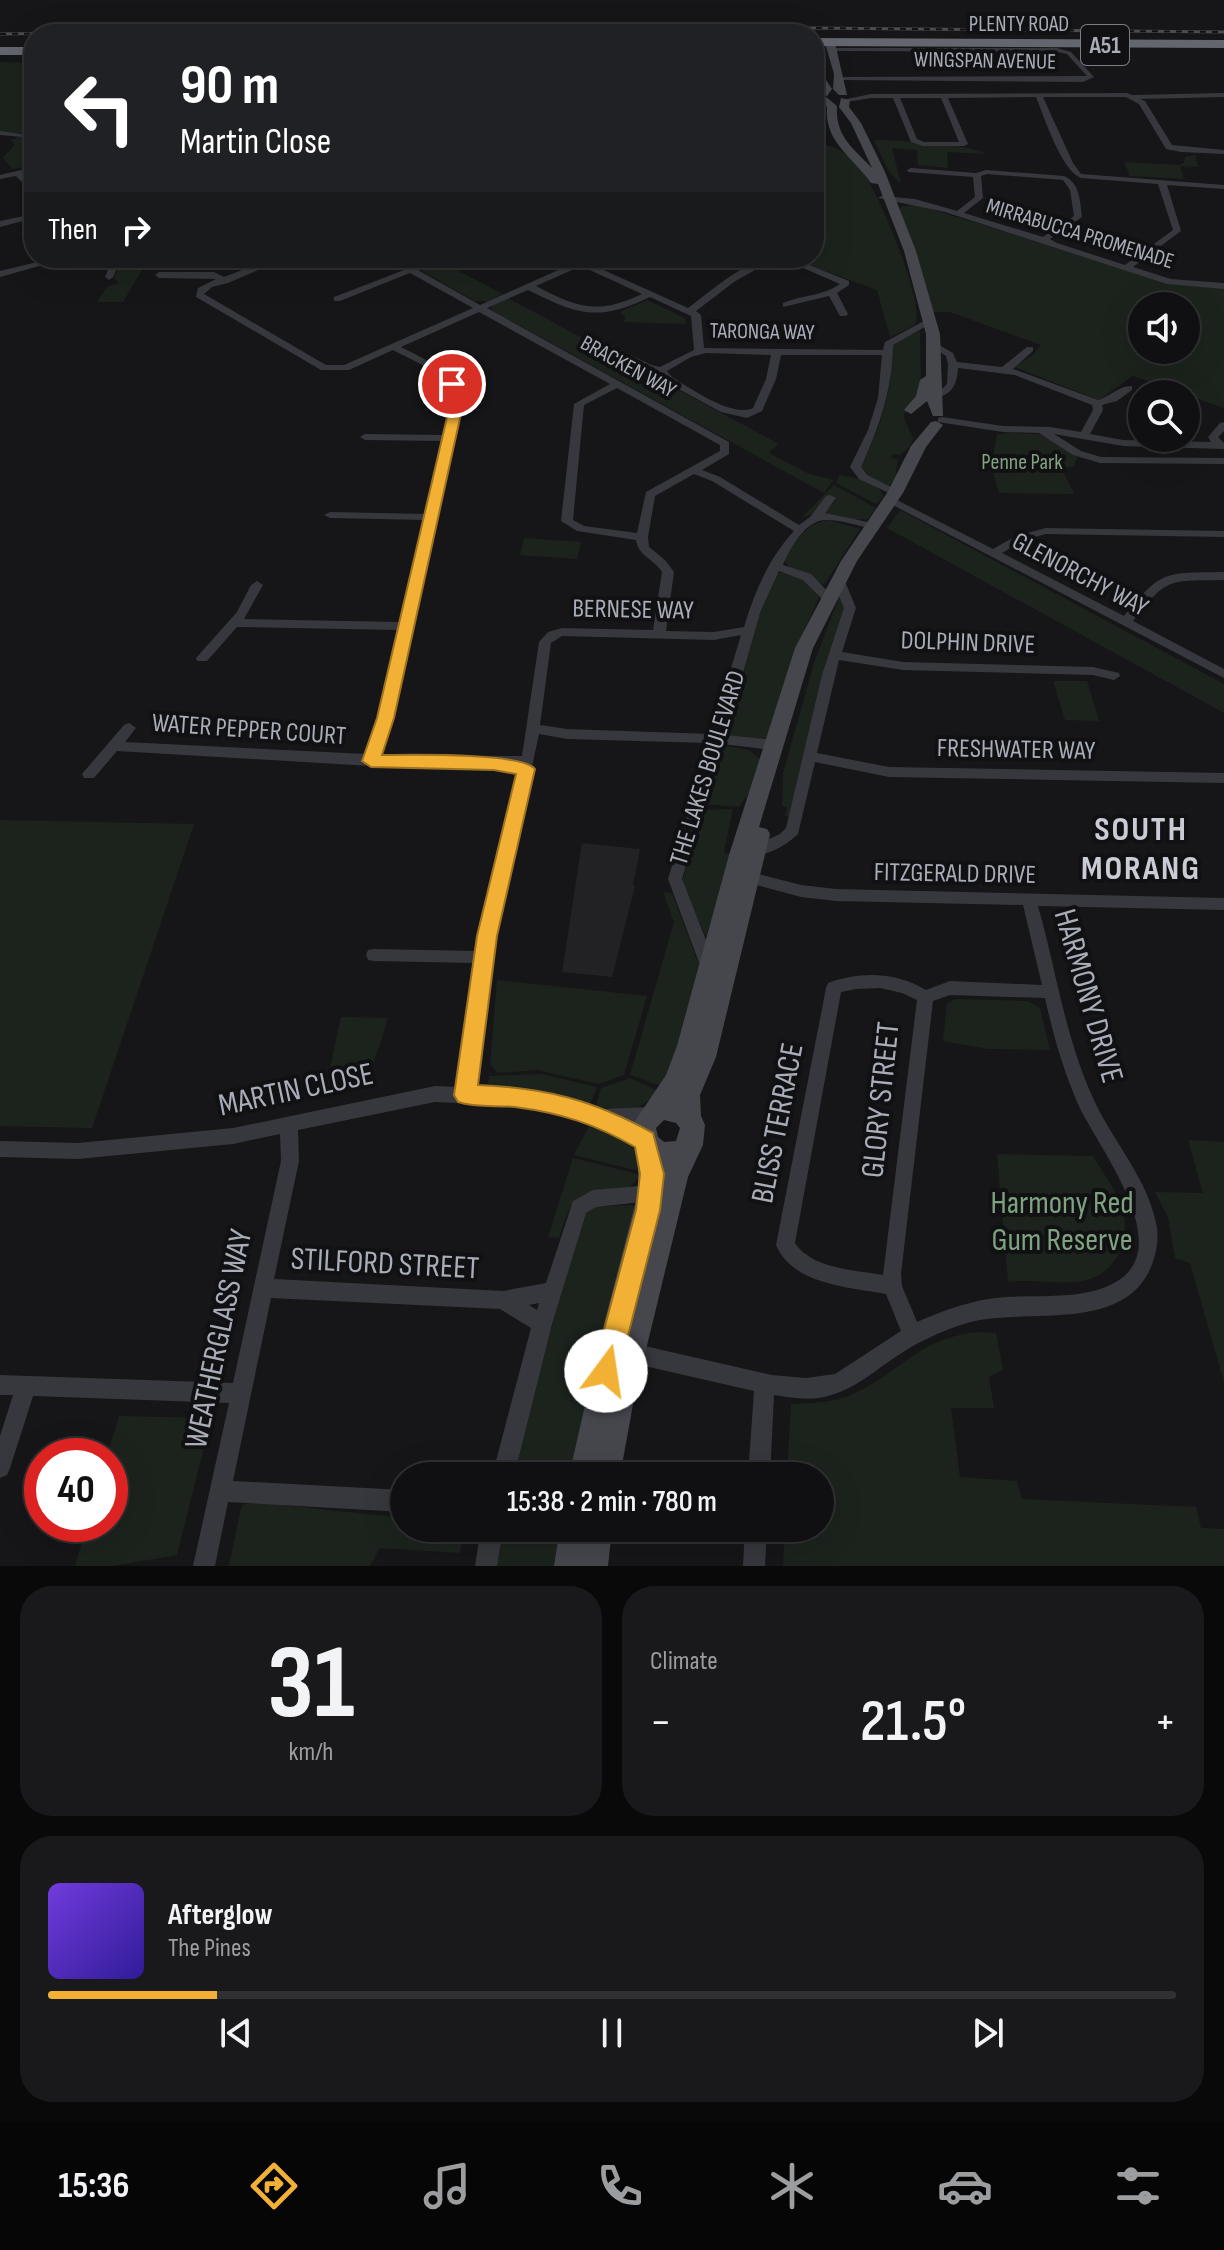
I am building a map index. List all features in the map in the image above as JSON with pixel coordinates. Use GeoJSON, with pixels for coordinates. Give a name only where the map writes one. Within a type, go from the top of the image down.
{"type":"FeatureCollection","features":[{"type":"Feature","properties":{"kind":"highway","name":"PLENTY ROAD"},"geometry":{"type":"LineString","coordinates":[[824,42],[1224,42]]}},
{"type":"Feature","properties":{"kind":"highway"},"geometry":{"type":"LineString","coordinates":[[0,45],[24,44]]}},
{"type":"Feature","properties":{"kind":"highway"},"geometry":{"type":"LineString","coordinates":[[0,51],[24,51]]}},
{"type":"Feature","properties":{"kind":"street","name":"PLENTY ROAD"},"geometry":{"type":"LineString","coordinates":[[830,43],[1065,51]]}},
{"type":"Feature","properties":{"kind":"street"},"geometry":{"type":"LineString","coordinates":[[830,43],[840,78],[838,89],[845,97],[844,107],[856,123],[868,151],[923,303],[934,345],[933,396],[939,419]]}},
{"type":"Feature","properties":{"kind":"street","name":"WINGSPAN AVENUE"},"geometry":{"type":"LineString","coordinates":[[840,78],[1089,79],[1089,75],[1065,51]]}},
{"type":"Feature","properties":{"kind":"street"},"geometry":{"type":"LineString","coordinates":[[824,81],[840,78]]}},
{"type":"Feature","properties":{"kind":"street"},"geometry":{"type":"LineString","coordinates":[[1038,95],[1074,190],[1078,217],[1045,239]]}},
{"type":"Feature","properties":{"kind":"street"},"geometry":{"type":"LineString","coordinates":[[824,97],[1224,95]]}},
{"type":"Feature","properties":{"kind":"street"},"geometry":{"type":"LineString","coordinates":[[896,96],[917,142],[964,144],[944,96]]}},
{"type":"Feature","properties":{"kind":"street"},"geometry":{"type":"LineString","coordinates":[[1132,97],[1144,109],[1165,144],[1176,148],[1224,152]]}},
{"type":"Feature","properties":{"kind":"street"},"geometry":{"type":"LineString","coordinates":[[824,99],[832,106],[832,121],[839,142],[871,174],[887,201]]}},
{"type":"Feature","properties":{"kind":"street"},"geometry":{"type":"LineString","coordinates":[[0,133],[22,135]]}},
{"type":"Feature","properties":{"kind":"street"},"geometry":{"type":"LineString","coordinates":[[851,156],[863,156],[868,151]]}},
{"type":"Feature","properties":{"kind":"street"},"geometry":{"type":"LineString","coordinates":[[911,170],[977,175],[986,172],[1066,174],[1224,187]]}},
{"type":"Feature","properties":{"kind":"street"},"geometry":{"type":"LineString","coordinates":[[0,177],[24,172]]}},
{"type":"Feature","properties":{"kind":"street"},"geometry":{"type":"LineString","coordinates":[[18,173],[24,180]]}},
{"type":"Feature","properties":{"kind":"street"},"geometry":{"type":"LineString","coordinates":[[1066,174],[1079,177]]}},
{"type":"Feature","properties":{"kind":"street"},"geometry":{"type":"LineString","coordinates":[[957,215],[979,198],[977,175]]}},
{"type":"Feature","properties":{"kind":"street"},"geometry":{"type":"LineString","coordinates":[[1074,190],[1079,177]]}},
{"type":"Feature","properties":{"kind":"street"},"geometry":{"type":"LineString","coordinates":[[1127,268],[1177,231],[1162,183]]}},
{"type":"Feature","properties":{"kind":"street","name":"MIRRABUCCA PROMENADE"},"geometry":{"type":"LineString","coordinates":[[887,201],[927,205],[1045,239],[1181,284],[1224,286]]}},
{"type":"Feature","properties":{"kind":"street"},"geometry":{"type":"LineString","coordinates":[[0,224],[24,220]]}},
{"type":"Feature","properties":{"kind":"street"},"geometry":{"type":"LineString","coordinates":[[0,274],[24,268]]}},
{"type":"Feature","properties":{"kind":"street"},"geometry":{"type":"LineString","coordinates":[[109,277],[113,268]]}},
{"type":"Feature","properties":{"kind":"street"},"geometry":{"type":"LineString","coordinates":[[256,268],[200,293],[201,297],[320,367],[334,369],[346,368],[569,268]]}},
{"type":"Feature","properties":{"kind":"street","name":"BRACKEN WAY"},"geometry":{"type":"LineString","coordinates":[[407,268],[725,444],[725,452],[650,494],[642,537]]}},
{"type":"Feature","properties":{"kind":"street"},"geometry":{"type":"LineString","coordinates":[[337,299],[416,268]]}},
{"type":"Feature","properties":{"kind":"street"},"geometry":{"type":"LineString","coordinates":[[592,268],[689,312],[698,319],[698,339],[703,351]]}},
{"type":"Feature","properties":{"kind":"street"},"geometry":{"type":"LineString","coordinates":[[689,312],[731,280],[753,268]]}},
{"type":"Feature","properties":{"kind":"street"},"geometry":{"type":"LineString","coordinates":[[773,303],[790,307],[800,299],[820,298],[832,293],[846,282],[810,268]]}},
{"type":"Feature","properties":{"kind":"street"},"geometry":{"type":"LineString","coordinates":[[159,275],[194,275],[223,281]]}},
{"type":"Feature","properties":{"kind":"street"},"geometry":{"type":"LineString","coordinates":[[528,286],[569,308],[585,311],[615,310],[650,294]]}},
{"type":"Feature","properties":{"kind":"street"},"geometry":{"type":"LineString","coordinates":[[832,293],[843,314]]}},
{"type":"Feature","properties":{"kind":"street"},"geometry":{"type":"LineString","coordinates":[[911,416],[927,385],[923,303]]}},
{"type":"Feature","properties":{"kind":"street"},"geometry":{"type":"LineString","coordinates":[[891,500],[859,475],[855,467],[879,413],[886,387],[890,342],[925,324]]}},
{"type":"Feature","properties":{"kind":"street"},"geometry":{"type":"LineString","coordinates":[[594,340],[648,367],[661,370],[664,377],[729,412],[749,415],[757,411],[764,398],[774,372],[776,352]]}},
{"type":"Feature","properties":{"kind":"street"},"geometry":{"type":"LineString","coordinates":[[933,396],[946,391],[952,384],[953,364],[950,355],[934,345]]}},
{"type":"Feature","properties":{"kind":"street"},"geometry":{"type":"LineString","coordinates":[[376,761],[458,400],[454,387],[392,346]]}},
{"type":"Feature","properties":{"kind":"street"},"geometry":{"type":"LineString","coordinates":[[1005,370],[1030,349]]}},
{"type":"Feature","properties":{"kind":"street","name":"TARONGA WAY"},"geometry":{"type":"LineString","coordinates":[[661,370],[703,351],[888,356]]}},
{"type":"Feature","properties":{"kind":"street"},"geometry":{"type":"LineString","coordinates":[[953,364],[1005,370],[1097,403],[1113,399],[1128,388]]}},
{"type":"Feature","properties":{"kind":"street"},"geometry":{"type":"LineString","coordinates":[[618,384],[579,404],[567,517],[569,524],[581,529],[642,537],[641,547],[667,569],[659,634]]}},
{"type":"Feature","properties":{"kind":"street"},"geometry":{"type":"LineString","coordinates":[[1084,436],[1098,410],[1097,403]]}},
{"type":"Feature","properties":{"kind":"street"},"geometry":{"type":"LineString","coordinates":[[911,416],[921,426],[939,419],[1003,429],[1042,430],[1123,443],[1221,446]]}},
{"type":"Feature","properties":{"kind":"street"},"geometry":{"type":"LineString","coordinates":[[911,416],[919,446]]}},
{"type":"Feature","properties":{"kind":"street"},"geometry":{"type":"LineString","coordinates":[[588,1462],[675,1177],[685,1150],[693,1139],[688,1095],[704,1057],[772,749],[796,671],[838,579],[891,500],[919,446],[939,419]]}},
{"type":"Feature","properties":{"kind":"street"},"geometry":{"type":"LineString","coordinates":[[1221,446],[1213,437],[1224,425]]}},
{"type":"Feature","properties":{"kind":"street"},"geometry":{"type":"LineString","coordinates":[[1042,430],[1077,453],[1100,460],[1224,461]]}},
{"type":"Feature","properties":{"kind":"street"},"geometry":{"type":"LineString","coordinates":[[365,437],[449,438]]}},
{"type":"Feature","properties":{"kind":"street"},"geometry":{"type":"LineString","coordinates":[[697,468],[780,516],[808,523],[873,526]]}},
{"type":"Feature","properties":{"kind":"street","name":"THE LAKES BOULEVARD"},"geometry":{"type":"LineString","coordinates":[[710,970],[675,879],[760,598],[785,547],[830,498]]}},
{"type":"Feature","properties":{"kind":"street","name":"GLENORCHY WAY"},"geometry":{"type":"LineString","coordinates":[[891,500],[1224,674]]}},
{"type":"Feature","properties":{"kind":"street"},"geometry":{"type":"LineString","coordinates":[[330,515],[431,517]]}},
{"type":"Feature","properties":{"kind":"street"},"geometry":{"type":"LineString","coordinates":[[993,554],[1020,538],[1046,531],[1224,534]]}},
{"type":"Feature","properties":{"kind":"street"},"geometry":{"type":"LineString","coordinates":[[775,566],[807,577],[828,598]]}},
{"type":"Feature","properties":{"kind":"street"},"geometry":{"type":"LineString","coordinates":[[1125,623],[1151,590],[1172,577],[1224,576]]}},
{"type":"Feature","properties":{"kind":"street"},"geometry":{"type":"LineString","coordinates":[[756,851],[785,838],[793,830],[834,655],[850,608],[838,579]]}},
{"type":"Feature","properties":{"kind":"street"},"geometry":{"type":"LineString","coordinates":[[202,658],[249,604],[257,585]]}},
{"type":"Feature","properties":{"kind":"street"},"geometry":{"type":"LineString","coordinates":[[607,1462],[621,1350],[651,1193],[651,1164],[643,1127],[683,1064],[742,876],[756,851],[818,622]]}},
{"type":"Feature","properties":{"kind":"street"},"geometry":{"type":"LineString","coordinates":[[234,623],[406,626]]}},
{"type":"Feature","properties":{"kind":"street","name":"BERNESE WAY"},"geometry":{"type":"LineString","coordinates":[[533,733],[543,647],[552,635],[571,632],[714,636],[750,630]]}},
{"type":"Feature","properties":{"kind":"street","name":"BERNESE WAY"},"geometry":{"type":"LineString","coordinates":[[714,636],[736,642],[743,651]]}},
{"type":"Feature","properties":{"kind":"street","name":"DOLPHIN DRIVE"},"geometry":{"type":"LineString","coordinates":[[834,655],[903,666],[1108,674],[1105,658]]}},
{"type":"Feature","properties":{"kind":"street","name":"WATER PEPPER COURT"},"geometry":{"type":"LineString","coordinates":[[89,774],[129,728]]}},
{"type":"Feature","properties":{"kind":"street"},"geometry":{"type":"LineString","coordinates":[[466,1095],[483,957],[533,733],[716,739],[772,749]]}},
{"type":"Feature","properties":{"kind":"street","name":"WATER PEPPER COURT"},"geometry":{"type":"LineString","coordinates":[[115,746],[376,761],[527,765]]}},
{"type":"Feature","properties":{"kind":"street","name":"FRESHWATER WAY"},"geometry":{"type":"LineString","coordinates":[[809,756],[889,772],[1224,778]]}},
{"type":"Feature","properties":{"kind":"street","name":"FITZGERALD DRIVE"},"geometry":{"type":"LineString","coordinates":[[742,876],[836,895],[1224,904]]}},
{"type":"Feature","properties":{"kind":"street","name":"HARMONY DRIVE"},"geometry":{"type":"LineString","coordinates":[[621,1350],[765,1383],[808,1388],[832,1385],[847,1379],[913,1335],[959,1315],[1009,1304],[1077,1303],[1106,1299],[1130,1283],[1145,1260],[1148,1239],[1143,1210],[1085,1100],[1052,992],[1029,899]]}},
{"type":"Feature","properties":{"kind":"street"},"geometry":{"type":"LineString","coordinates":[[374,955],[483,957]]}},
{"type":"Feature","properties":{"kind":"street","name":"BLISS TERRACE"},"geometry":{"type":"LineString","coordinates":[[892,1286],[806,1267],[789,1255],[785,1245],[834,988],[842,984],[892,983],[916,990],[925,997]]}},
{"type":"Feature","properties":{"kind":"street","name":"GLORY STREET"},"geometry":{"type":"LineString","coordinates":[[913,1335],[892,1286],[925,997],[950,988],[1052,992]]}},
{"type":"Feature","properties":{"kind":"street","name":"MARTIN CLOSE"},"geometry":{"type":"LineString","coordinates":[[0,1149],[109,1149],[233,1136],[420,1095],[536,1099],[602,1117],[646,1142]]}},
{"type":"Feature","properties":{"kind":"street"},"geometry":{"type":"LineString","coordinates":[[653,1113],[678,1110],[689,1119]]}},
{"type":"Feature","properties":{"kind":"street","name":"MARTIN CLOSE"},"geometry":{"type":"LineString","coordinates":[[602,1117],[653,1113]]}},
{"type":"Feature","properties":{"kind":"street","name":"WEATHERGLASS WAY"},"geometry":{"type":"LineString","coordinates":[[204,1566],[292,1153],[289,1124]]}},
{"type":"Feature","properties":{"kind":"street"},"geometry":{"type":"LineString","coordinates":[[646,1142],[660,1153],[677,1154],[685,1150]]}},
{"type":"Feature","properties":{"kind":"street"},"geometry":{"type":"LineString","coordinates":[[507,1462],[542,1324],[579,1207],[593,1199],[651,1193]]}},
{"type":"Feature","properties":{"kind":"street","name":"STILFORD STREET"},"geometry":{"type":"LineString","coordinates":[[263,1288],[503,1300],[552,1291]]}},
{"type":"Feature","properties":{"kind":"street","name":"STILFORD STREET"},"geometry":{"type":"LineString","coordinates":[[503,1300],[542,1324]]}},
{"type":"Feature","properties":{"kind":"street"},"geometry":{"type":"LineString","coordinates":[[760,1462],[765,1383]]}},
{"type":"Feature","properties":{"kind":"street"},"geometry":{"type":"LineString","coordinates":[[0,1385],[241,1393]]}},
{"type":"Feature","properties":{"kind":"street"},"geometry":{"type":"LineString","coordinates":[[0,1468],[27,1385]]}},
{"type":"Feature","properties":{"kind":"street"},"geometry":{"type":"LineString","coordinates":[[219,1491],[390,1500]]}},
{"type":"Feature","properties":{"kind":"street"},"geometry":{"type":"LineString","coordinates":[[486,1566],[490,1542]]}},
{"type":"Feature","properties":{"kind":"street"},"geometry":{"type":"LineString","coordinates":[[570,1566],[573,1542]]}},
{"type":"Feature","properties":{"kind":"street"},"geometry":{"type":"LineString","coordinates":[[592,1566],[595,1542]]}},
{"type":"Feature","properties":{"kind":"street"},"geometry":{"type":"LineString","coordinates":[[754,1566],[755,1542]]}},
{"type":"Feature","properties":{"kind":"shaded area"},"geometry":{"type":"Polygon","coordinates":[[[582,843],[640,849],[635,886],[612,977],[562,972],[582,843]]]}},
{"type":"Feature","properties":{"kind":"green space"},"geometry":{"type":"Polygon","coordinates":[[[0,62],[24,63],[24,167],[12,169],[3,157],[15,145],[11,140],[23,135],[0,132],[0,62]]]}},
{"type":"Feature","properties":{"kind":"green space"},"geometry":{"type":"Polygon","coordinates":[[[874,140],[950,145],[986,154],[947,152],[948,168],[918,165],[917,150],[892,148],[901,184],[888,170],[874,140]]]}},
{"type":"Feature","properties":{"kind":"green space"},"geometry":{"type":"Polygon","coordinates":[[[824,146],[837,149],[857,164],[875,194],[906,270],[917,313],[915,325],[890,337],[877,290],[817,268],[824,268],[824,146]]]}},
{"type":"Feature","properties":{"kind":"green space"},"geometry":{"type":"Polygon","coordinates":[[[1195,155],[1198,167],[1180,166],[1184,179],[1130,176],[1124,162],[1179,165],[1184,163],[1185,157],[1195,155]]]}},
{"type":"Feature","properties":{"kind":"green space"},"geometry":{"type":"Polygon","coordinates":[[[918,205],[1170,283],[1224,288],[1224,408],[1200,400],[1200,380],[1144,380],[1133,376],[1099,400],[1015,367],[1033,355],[1041,345],[950,312],[931,312],[899,212],[902,206],[918,205]]]}},
{"type":"Feature","properties":{"kind":"green space"},"geometry":{"type":"Polygon","coordinates":[[[118,268],[143,268],[123,302],[97,302],[107,287],[118,283],[114,278],[118,268]]]}},
{"type":"Feature","properties":{"kind":"green space"},"geometry":{"type":"Polygon","coordinates":[[[427,268],[453,268],[503,294],[488,301],[475,301],[422,271],[427,268]]]}},
{"type":"Feature","properties":{"kind":"green space"},"geometry":{"type":"Polygon","coordinates":[[[508,298],[779,444],[770,451],[771,454],[809,474],[834,480],[824,493],[491,310],[493,305],[508,298]]]}},
{"type":"Feature","properties":{"kind":"green space"},"geometry":{"type":"Polygon","coordinates":[[[647,300],[685,318],[686,324],[624,322],[625,316],[620,312],[647,300]]]}},
{"type":"Feature","properties":{"kind":"green space"},"geometry":{"type":"Polygon","coordinates":[[[920,330],[921,384],[918,395],[903,416],[913,438],[910,446],[891,458],[898,459],[895,478],[889,486],[865,475],[860,467],[884,408],[892,344],[920,330]]]}},
{"type":"Feature","properties":{"kind":"green space","name":"Penne Park"},"geometry":{"type":"Polygon","coordinates":[[[1040,434],[1078,456],[1073,467],[1061,467],[1074,494],[999,493],[991,466],[997,435],[1040,434]]]}},
{"type":"Feature","properties":{"kind":"green space"},"geometry":{"type":"Polygon","coordinates":[[[839,475],[870,484],[884,496],[876,504],[836,483],[839,475]]]}},
{"type":"Feature","properties":{"kind":"green space"},"geometry":{"type":"Polygon","coordinates":[[[834,485],[876,508],[868,519],[849,520],[824,513],[836,500],[829,496],[810,515],[802,517],[834,485]]]}},
{"type":"Feature","properties":{"kind":"green space"},"geometry":{"type":"Polygon","coordinates":[[[900,510],[1224,684],[1224,713],[887,528],[900,510]]]}},
{"type":"Feature","properties":{"kind":"green space"},"geometry":{"type":"Polygon","coordinates":[[[829,520],[860,529],[824,585],[789,567],[784,560],[808,529],[829,520]]]}},
{"type":"Feature","properties":{"kind":"green space"},"geometry":{"type":"Polygon","coordinates":[[[524,538],[581,542],[577,559],[520,555],[524,538]]]}},
{"type":"Feature","properties":{"kind":"green space"},"geometry":{"type":"Polygon","coordinates":[[[781,572],[807,581],[819,597],[801,638],[768,736],[761,740],[724,735],[763,604],[777,574],[781,572]]]}},
{"type":"Feature","properties":{"kind":"green space"},"geometry":{"type":"Polygon","coordinates":[[[840,595],[846,607],[824,670],[789,816],[785,816],[787,807],[782,806],[783,774],[814,663],[840,595]]]}},
{"type":"Feature","properties":{"kind":"green space"},"geometry":{"type":"Polygon","coordinates":[[[1053,681],[1087,681],[1099,721],[1065,720],[1053,681]]]}},
{"type":"Feature","properties":{"kind":"green space"},"geometry":{"type":"Polygon","coordinates":[[[722,745],[749,750],[760,759],[753,787],[739,807],[703,804],[722,745]]]}},
{"type":"Feature","properties":{"kind":"green space"},"geometry":{"type":"Polygon","coordinates":[[[733,809],[724,852],[732,855],[706,937],[682,883],[701,810],[733,809]]]}},
{"type":"Feature","properties":{"kind":"green space"},"geometry":{"type":"Polygon","coordinates":[[[0,820],[194,824],[92,1128],[0,1126],[0,820]]]}},
{"type":"Feature","properties":{"kind":"green space"},"geometry":{"type":"Polygon","coordinates":[[[663,892],[672,893],[700,968],[681,1045],[661,1086],[630,1075],[674,922],[663,892]]]}},
{"type":"Feature","properties":{"kind":"green space"},"geometry":{"type":"Polygon","coordinates":[[[497,980],[647,996],[624,1075],[598,1084],[538,1070],[498,1073],[490,1064],[497,980]]]}},
{"type":"Feature","properties":{"kind":"green space"},"geometry":{"type":"Polygon","coordinates":[[[955,999],[1028,1001],[1040,1008],[1050,1050],[988,1049],[943,1041],[947,1004],[955,999]]]}},
{"type":"Feature","properties":{"kind":"green space"},"geometry":{"type":"Polygon","coordinates":[[[341,1017],[387,1018],[367,1083],[325,1092],[341,1017]]]}},
{"type":"Feature","properties":{"kind":"green space"},"geometry":{"type":"Polygon","coordinates":[[[541,1074],[597,1087],[590,1104],[488,1084],[489,1076],[541,1074]]]}},
{"type":"Feature","properties":{"kind":"green space"},"geometry":{"type":"Polygon","coordinates":[[[630,1078],[658,1091],[644,1103],[630,1109],[596,1106],[601,1088],[630,1078]]]}},
{"type":"Feature","properties":{"kind":"green space"},"geometry":{"type":"Polygon","coordinates":[[[591,1122],[619,1133],[640,1155],[639,1171],[574,1155],[591,1122]]]}},
{"type":"Feature","properties":{"kind":"green space"},"geometry":{"type":"Polygon","coordinates":[[[1188,1140],[1224,1142],[1224,1382],[1190,1263],[1175,1258],[1168,1217],[1155,1192],[1203,1193],[1188,1140]]]}},
{"type":"Feature","properties":{"kind":"green space","name":"Harmony Red Gum Reserve"},"geometry":{"type":"Polygon","coordinates":[[[997,1154],[1093,1156],[1121,1203],[1125,1221],[1122,1244],[1112,1264],[1094,1278],[1082,1281],[1008,1282],[997,1154]]]}},
{"type":"Feature","properties":{"kind":"green space"},"geometry":{"type":"Polygon","coordinates":[[[573,1158],[641,1175],[630,1187],[600,1190],[582,1196],[570,1209],[559,1238],[548,1237],[573,1158]]]}},
{"type":"Feature","properties":{"kind":"green space"},"geometry":{"type":"Polygon","coordinates":[[[632,1205],[637,1210],[592,1372],[573,1462],[515,1462],[581,1218],[594,1207],[632,1205]]]}},
{"type":"Feature","properties":{"kind":"green space"},"geometry":{"type":"Polygon","coordinates":[[[996,1333],[1003,1370],[989,1377],[994,1408],[951,1408],[960,1477],[1017,1481],[1022,1499],[1196,1507],[1201,1528],[1224,1529],[1224,1566],[783,1566],[784,1542],[834,1542],[834,1462],[788,1462],[791,1404],[846,1397],[871,1385],[927,1347],[960,1335],[996,1333]]]}},
{"type":"Feature","properties":{"kind":"green space"},"geometry":{"type":"Polygon","coordinates":[[[119,1416],[202,1418],[209,1427],[177,1555],[112,1566],[75,1566],[82,1542],[128,1542],[128,1438],[112,1438],[119,1416]]]}},
{"type":"Feature","properties":{"kind":"green space"},"geometry":{"type":"Polygon","coordinates":[[[262,1503],[390,1517],[390,1542],[462,1542],[460,1553],[380,1548],[370,1566],[229,1566],[244,1504],[262,1503]]]}},
{"type":"Feature","properties":{"kind":"green space"},"geometry":{"type":"Polygon","coordinates":[[[499,1542],[560,1542],[556,1566],[495,1566],[499,1542]]]}},
{"type":"Feature","properties":{"kind":"railway"},"geometry":{"type":"LineString","coordinates":[[824,28],[1224,32]]}},
{"type":"Feature","properties":{"kind":"railway"},"geometry":{"type":"LineString","coordinates":[[0,34],[24,34]]}},
{"type":"Feature","properties":{"kind":"district","name":"SOUTH MORANG"},"geometry":{"type":"Point","coordinates":[1141,848]}},
{"type":"Feature","properties":{"kind":"route"},"geometry":{"type":"LineString","coordinates":[[452,384],[458,400],[385,718],[371,761],[494,764],[526,769],[483,957],[466,1095],[536,1099],[565,1106],[602,1117],[645,1140],[651,1164],[651,1193],[606,1371]]}}]}
